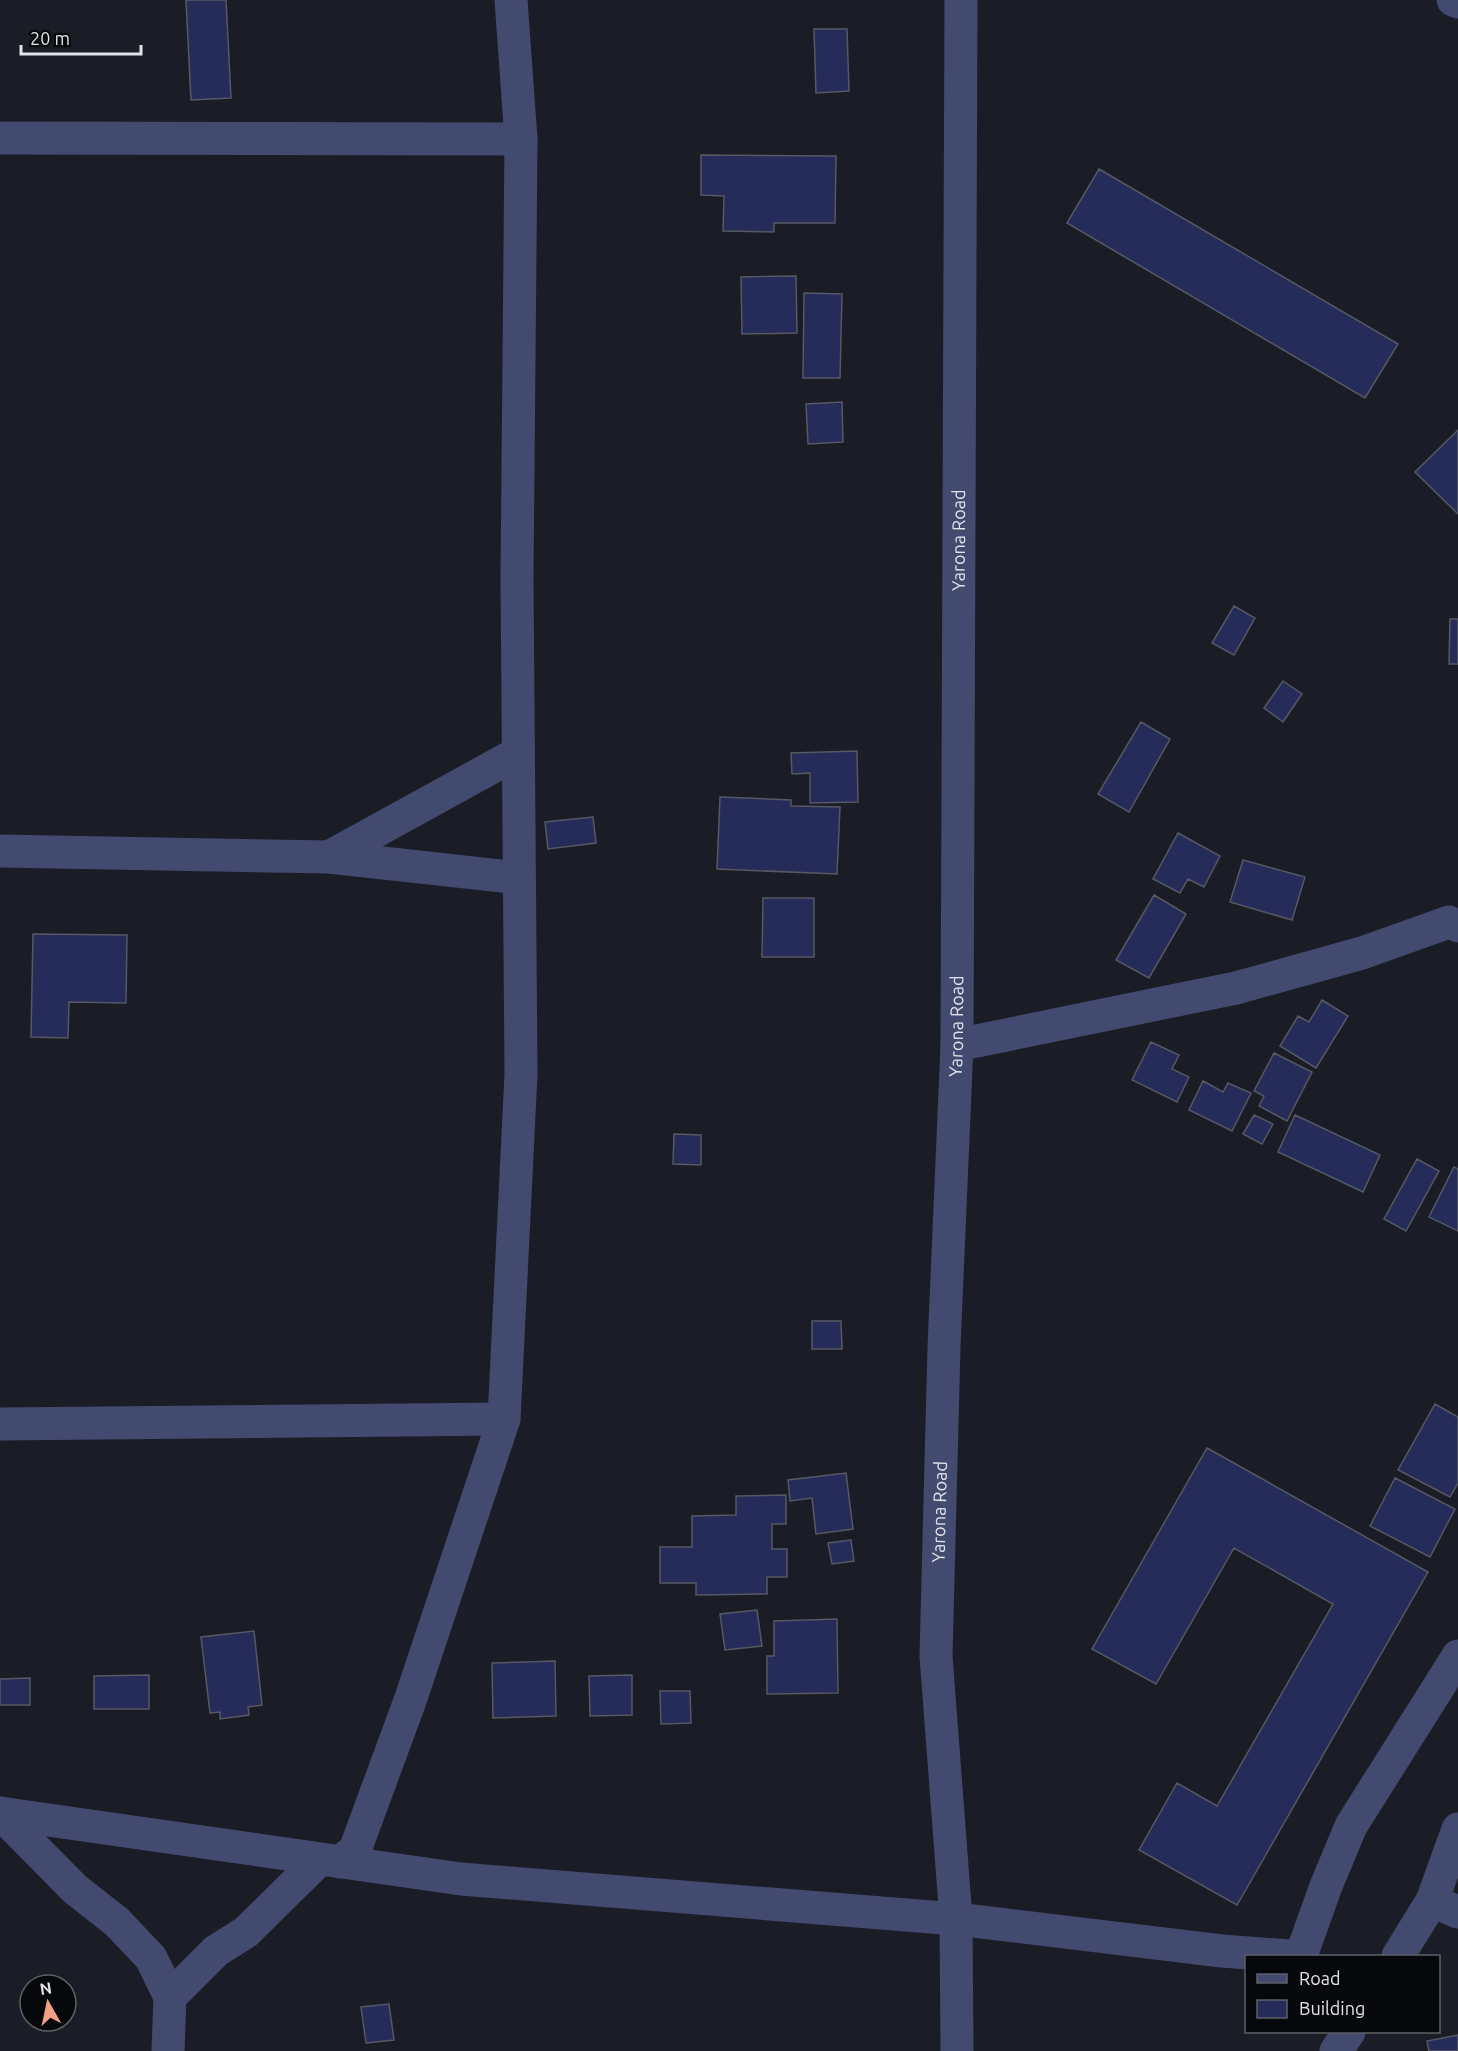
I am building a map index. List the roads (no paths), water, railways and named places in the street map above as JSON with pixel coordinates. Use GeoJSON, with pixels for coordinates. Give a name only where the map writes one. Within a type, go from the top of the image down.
{"type":"FeatureCollection","features":[{"type":"Feature","properties":{"kind":"street"},"geometry":{"type":"LineString","coordinates":[[170,1997],[216,1951],[246,1932],[329,1861],[355,1850],[411,1698],[504,1419],[521,1074],[517,568],[521,138],[511,0]]}},
{"type":"Feature","properties":{"kind":"street","name":"Yarona Road"},"geometry":{"type":"LineString","coordinates":[[957,2051],[956,1919],[936,1656],[944,1347],[957,1045],[961,0]]}},
{"type":"Feature","properties":{"kind":"street"},"geometry":{"type":"LineString","coordinates":[[1453,0],[1458,3]]}},
{"type":"Feature","properties":{"kind":"street"},"geometry":{"type":"LineString","coordinates":[[0,138],[521,138]]}},
{"type":"Feature","properties":{"kind":"street"},"geometry":{"type":"LineString","coordinates":[[329,857],[518,753]]}},
{"type":"Feature","properties":{"kind":"street"},"geometry":{"type":"LineString","coordinates":[[0,851],[329,857],[519,878]]}},
{"type":"Feature","properties":{"kind":"street"},"geometry":{"type":"LineString","coordinates":[[957,1045],[1236,988],[1362,953],[1455,917]]}},
{"type":"Feature","properties":{"kind":"street"},"geometry":{"type":"LineString","coordinates":[[0,1424],[504,1419]]}},
{"type":"Feature","properties":{"kind":"street"},"geometry":{"type":"LineString","coordinates":[[1301,1955],[1351,1826],[1458,1656]]}},
{"type":"Feature","properties":{"kind":"street"},"geometry":{"type":"LineString","coordinates":[[0,1813],[461,1879],[956,1919],[1222,1952],[1273,1955]]}},
{"type":"Feature","properties":{"kind":"street"},"geometry":{"type":"LineString","coordinates":[[0,1813],[75,1889],[117,1922],[151,1958],[170,1997],[168,2051]]}},
{"type":"Feature","properties":{"kind":"street"},"geometry":{"type":"LineString","coordinates":[[1399,1955],[1445,1906],[1458,1829]]}},
{"type":"Feature","properties":{"kind":"street"},"geometry":{"type":"LineString","coordinates":[[1336,2051],[1348,2033]]}}]}
